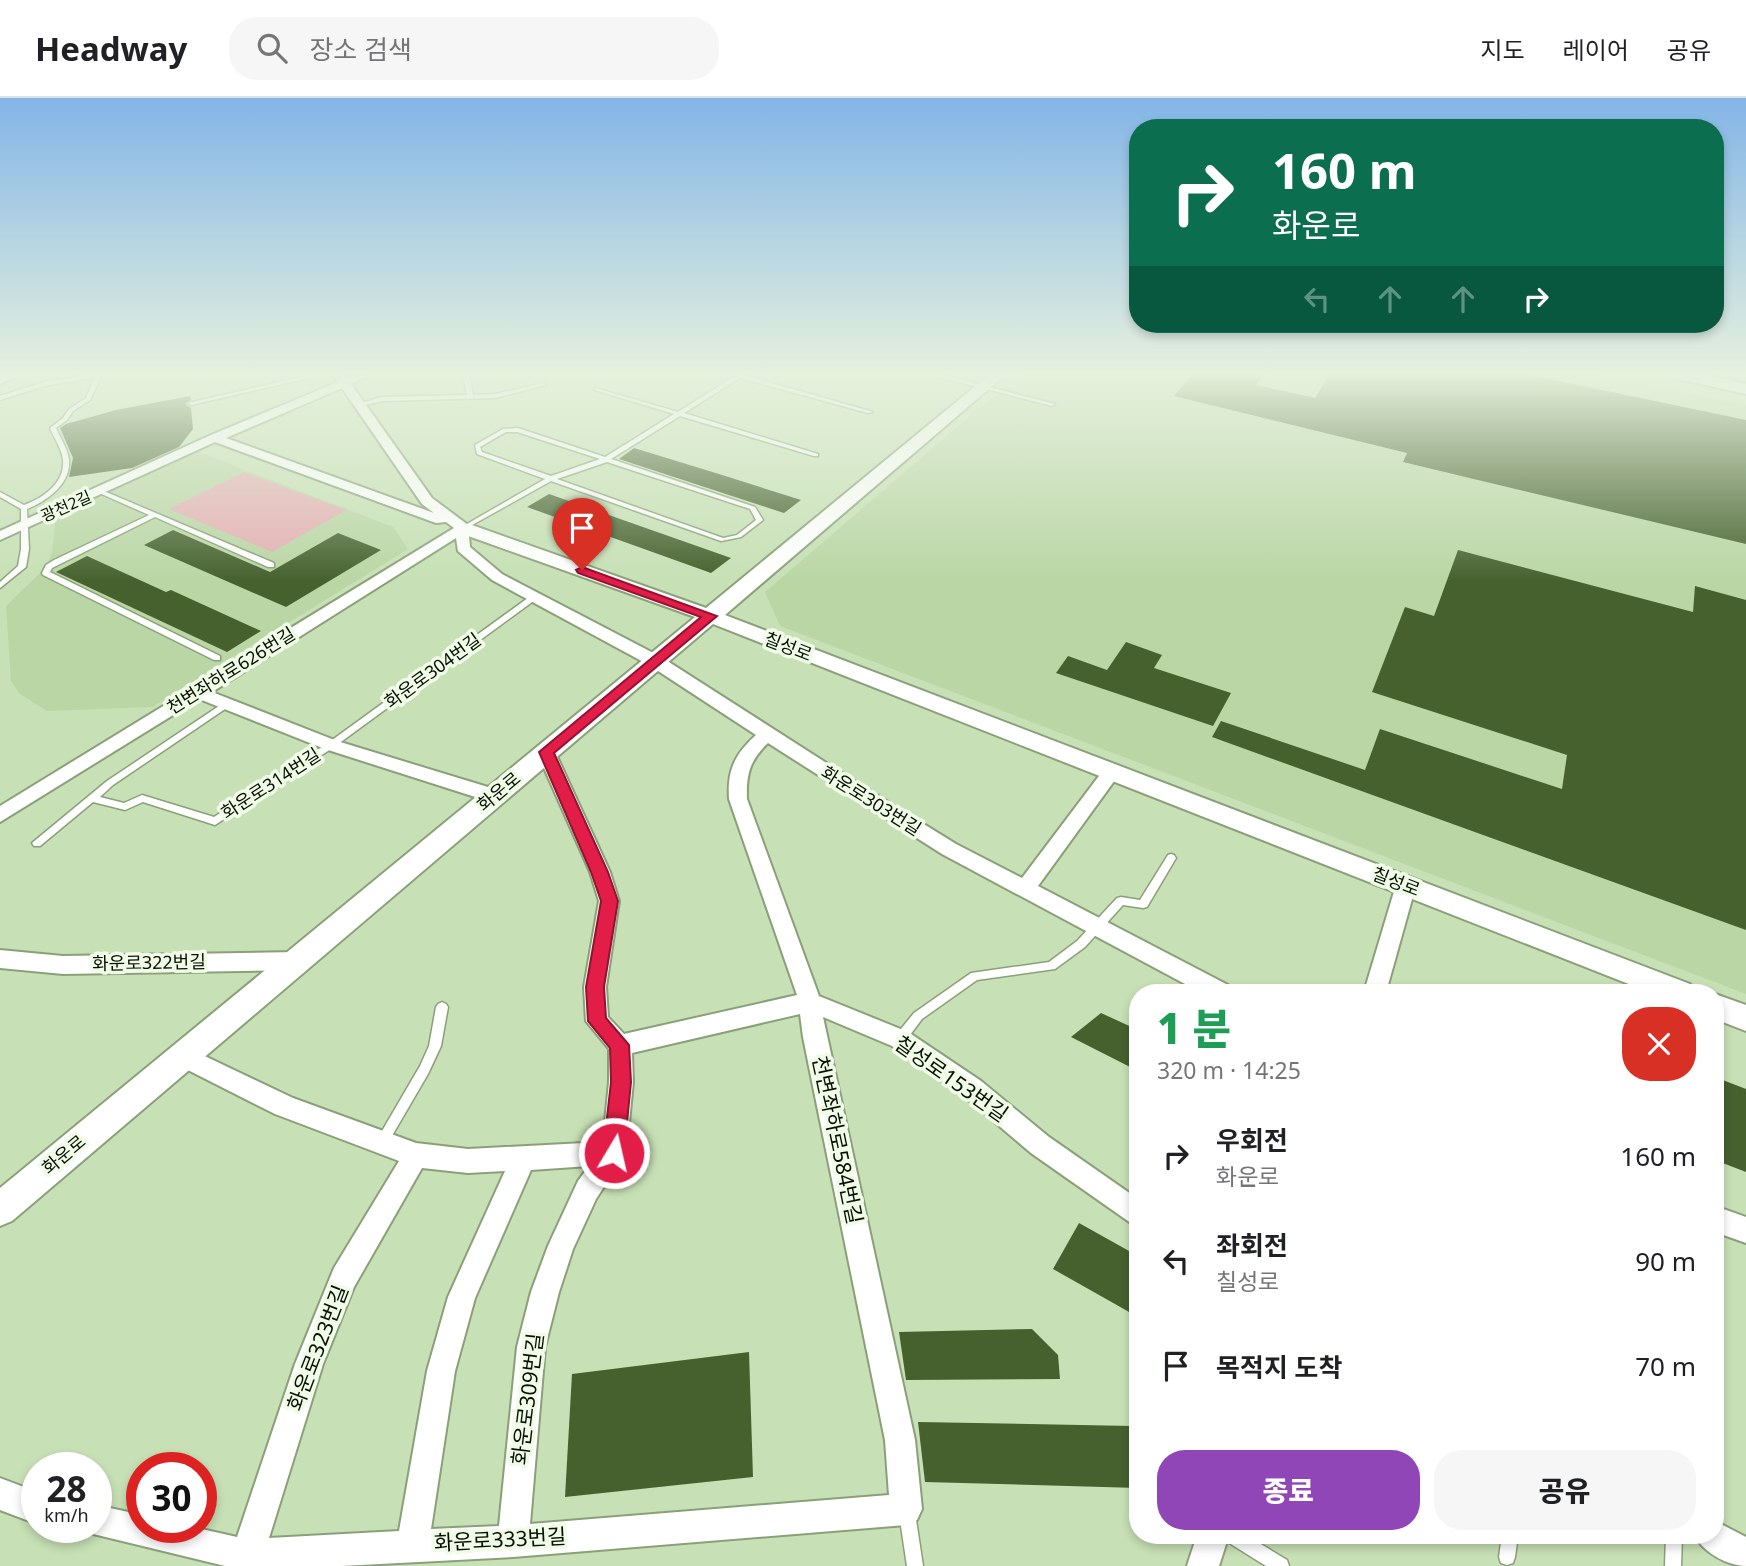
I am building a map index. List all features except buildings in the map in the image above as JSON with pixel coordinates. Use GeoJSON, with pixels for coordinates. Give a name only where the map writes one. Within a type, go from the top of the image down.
{"type":"FeatureCollection","features":[{"type":"Feature","properties":{"kind":"street","name":"광천2길"},"geometry":{"type":"LineString","coordinates":[[0,536],[203,444]]}},
{"type":"Feature","properties":{"kind":"street"},"geometry":{"type":"LineString","coordinates":[[230,444],[463,528]]}},
{"type":"Feature","properties":{"kind":"street"},"geometry":{"type":"LineString","coordinates":[[388,444],[427,501],[463,528]]}},
{"type":"Feature","properties":{"kind":"street","name":"화운로"},"geometry":{"type":"LineString","coordinates":[[0,1209],[917,444]]}},
{"type":"Feature","properties":{"kind":"street"},"geometry":{"type":"LineString","coordinates":[[463,528],[463,548],[497,577],[655,662]]}},
{"type":"Feature","properties":{"kind":"street","name":"칠성로"},"geometry":{"type":"LineString","coordinates":[[463,528],[710,616],[1659,984]]}},
{"type":"Feature","properties":{"kind":"street","name":"천변좌하로626번길"},"geometry":{"type":"LineString","coordinates":[[0,815],[463,528]]}},
{"type":"Feature","properties":{"kind":"street","name":"화운로303번길"},"geometry":{"type":"LineString","coordinates":[[655,662],[860,794],[1024,890],[1204,984]]}},
{"type":"Feature","properties":{"kind":"street","name":"화운로314번길"},"geometry":{"type":"LineString","coordinates":[[197,692],[331,745],[494,796]]}},
{"type":"Feature","properties":{"kind":"street","name":"천변좌하로584번길"},"geometry":{"type":"LineString","coordinates":[[767,734],[748,751],[736,772],[738,799],[810,1002],[814,1037],[900,1440],[906,1509]]}},
{"type":"Feature","properties":{"kind":"street"},"geometry":{"type":"LineString","coordinates":[[547,752],[600,872],[609,901],[595,998],[597,1021],[620,1045],[810,1002]]}},
{"type":"Feature","properties":{"kind":"street"},"geometry":{"type":"LineString","coordinates":[[1024,890],[1111,773]]}},
{"type":"Feature","properties":{"kind":"street"},"geometry":{"type":"LineString","coordinates":[[1377,984],[1406,886]]}},
{"type":"Feature","properties":{"kind":"street","name":"화운로322번길"},"geometry":{"type":"LineString","coordinates":[[0,959],[62,965],[297,961]]}},
{"type":"Feature","properties":{"kind":"street","name":"칠성로153번길"},"geometry":{"type":"LineString","coordinates":[[810,1002],[900,1040],[973,1089],[1040,1144],[1129,1208]]}},
{"type":"Feature","properties":{"kind":"street"},"geometry":{"type":"LineString","coordinates":[[1724,1009],[1746,1018]]}},
{"type":"Feature","properties":{"kind":"street","name":"화운로309번길"},"geometry":{"type":"LineString","coordinates":[[513,1541],[531,1348],[545,1292],[562,1245],[587,1190],[614,1153],[621,1096],[620,1045]]}},
{"type":"Feature","properties":{"kind":"street"},"geometry":{"type":"LineString","coordinates":[[182,1056],[284,1106],[416,1154],[468,1161],[614,1153]]}},
{"type":"Feature","properties":{"kind":"street","name":"화운로323번길"},"geometry":{"type":"LineString","coordinates":[[246,1560],[309,1364],[344,1278],[416,1154]]}},
{"type":"Feature","properties":{"kind":"street"},"geometry":{"type":"LineString","coordinates":[[413,1545],[441,1371],[461,1297],[523,1159]]}},
{"type":"Feature","properties":{"kind":"street"},"geometry":{"type":"LineString","coordinates":[[1724,1222],[1746,1230]]}},
{"type":"Feature","properties":{"kind":"street"},"geometry":{"type":"LineString","coordinates":[[0,1494],[21,1502]]}},
{"type":"Feature","properties":{"kind":"street","name":"화운로333번길"},"geometry":{"type":"LineString","coordinates":[[112,1525],[246,1560],[906,1509]]}},
{"type":"Feature","properties":{"kind":"street"},"geometry":{"type":"LineString","coordinates":[[1724,1542],[1746,1554]]}},
{"type":"Feature","properties":{"kind":"street"},"geometry":{"type":"LineString","coordinates":[[1203,1566],[1210,1544]]}},
{"type":"Feature","properties":{"kind":"lane"},"geometry":{"type":"LineString","coordinates":[[24,508],[39,502],[54,489],[66,460],[59,444]]}},
{"type":"Feature","properties":{"kind":"lane"},"geometry":{"type":"LineString","coordinates":[[481,444],[477,446],[479,453],[723,540],[738,536],[760,520],[752,508],[559,444]]}},
{"type":"Feature","properties":{"kind":"lane"},"geometry":{"type":"LineString","coordinates":[[463,528],[549,479],[605,460],[632,444]]}},
{"type":"Feature","properties":{"kind":"lane"},"geometry":{"type":"LineString","coordinates":[[778,444],[816,455]]}},
{"type":"Feature","properties":{"kind":"lane"},"geometry":{"type":"LineString","coordinates":[[99,491],[271,565]]}},
{"type":"Feature","properties":{"kind":"lane"},"geometry":{"type":"LineString","coordinates":[[0,494],[24,508]]}},
{"type":"Feature","properties":{"kind":"lane"},"geometry":{"type":"LineString","coordinates":[[0,586],[22,567],[26,524],[24,508]]}},
{"type":"Feature","properties":{"kind":"lane"},"geometry":{"type":"LineString","coordinates":[[154,515],[57,562],[49,567],[46,573],[217,658]]}},
{"type":"Feature","properties":{"kind":"lane","name":"화운로304번길"},"geometry":{"type":"LineString","coordinates":[[331,745],[535,597]]}},
{"type":"Feature","properties":{"kind":"lane"},"geometry":{"type":"LineString","coordinates":[[37,842],[158,748],[225,705]]}},
{"type":"Feature","properties":{"kind":"lane","name":"화운로314번길"},"geometry":{"type":"LineString","coordinates":[[92,798],[125,807],[142,798],[215,821],[331,745]]}},
{"type":"Feature","properties":{"kind":"lane"},"geometry":{"type":"LineString","coordinates":[[900,1040],[918,1016],[975,976],[1051,966],[1081,944],[1121,901],[1143,904],[1171,858]]}},
{"type":"Feature","properties":{"kind":"lane"},"geometry":{"type":"LineString","coordinates":[[382,1143],[435,1046],[442,1007]]}},
{"type":"Feature","properties":{"kind":"lane","name":"천변좌하로584번길"},"geometry":{"type":"LineString","coordinates":[[906,1509],[915,1566]]}},
{"type":"Feature","properties":{"kind":"lane"},"geometry":{"type":"LineString","coordinates":[[1246,1544],[1281,1566]]}},
{"type":"Feature","properties":{"kind":"lane"},"geometry":{"type":"LineString","coordinates":[[1507,1557],[1509,1544]]}},
{"type":"Feature","properties":{"kind":"lane"},"geometry":{"type":"LineString","coordinates":[[1673,1566],[1674,1544]]}},
{"type":"Feature","properties":{"kind":"shaded area"},"geometry":{"type":"Polygon","coordinates":[[[938,444],[1746,444],[1746,994],[780,626],[765,592],[938,444]]]}},
{"type":"Feature","properties":{"kind":"shaded area"},"geometry":{"type":"Polygon","coordinates":[[[196,451],[393,527],[408,549],[152,707],[47,711],[20,694],[11,681],[6,606],[46,567],[52,553],[56,516],[196,451]]]}},
{"type":"Feature","properties":{"kind":"shaded area"},"geometry":{"type":"Polygon","coordinates":[[[244,472],[346,510],[272,552],[169,509],[244,472]]]}},
{"type":"Feature","properties":{"kind":"route"},"geometry":{"type":"LineString","coordinates":[[582,570],[710,616],[547,752],[600,872],[609,901],[595,987],[597,1021],[620,1045],[619,1123],[614,1153]]}}]}
